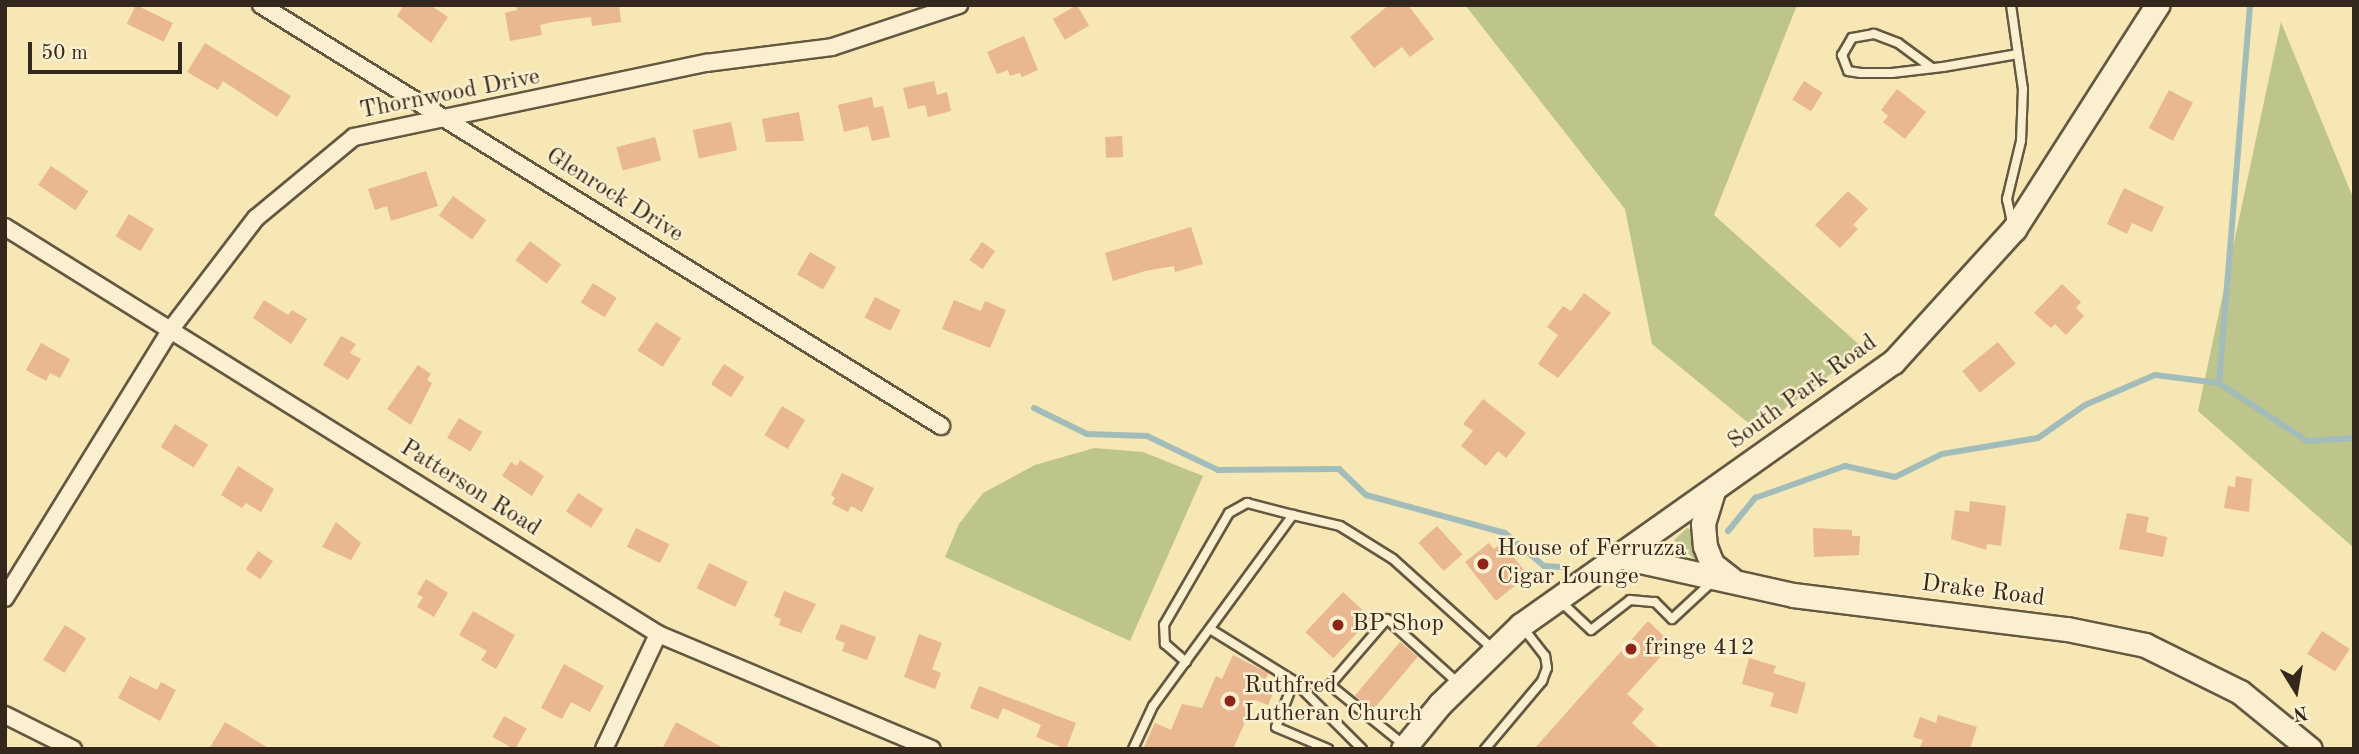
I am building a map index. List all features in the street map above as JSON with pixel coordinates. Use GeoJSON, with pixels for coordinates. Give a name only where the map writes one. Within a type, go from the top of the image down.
{"type":"FeatureCollection","features":[{"type":"Feature","properties":{"kind":"main road","name":"South Park Road"},"geometry":{"type":"LineString","coordinates":[[1404,748],[1460,685],[1521,625],[1557,598],[1622,557],[1893,362],[2014,229],[2157,5]]}},
{"type":"Feature","properties":{"kind":"main road"},"geometry":{"type":"LineString","coordinates":[[1713,491],[1703,524],[1705,546],[1712,564],[1725,580]]}},
{"type":"Feature","properties":{"kind":"main road","name":"Drake Road"},"geometry":{"type":"LineString","coordinates":[[1622,557],[1793,595],[2067,629],[2145,645],[2240,692],[2310,749]]}},
{"type":"Feature","properties":{"kind":"street","name":"Glenrock Drive"},"geometry":{"type":"LineString","coordinates":[[261,5],[451,120],[858,378],[942,426]]}},
{"type":"Feature","properties":{"kind":"street","name":"Thornwood Drive"},"geometry":{"type":"LineString","coordinates":[[5,598],[171,328],[256,218],[354,137],[451,120],[706,63],[832,47],[959,5]]}},
{"type":"Feature","properties":{"kind":"street","name":"Patterson Road"},"geometry":{"type":"LineString","coordinates":[[5,227],[658,634],[932,749]]}},
{"type":"Feature","properties":{"kind":"street"},"geometry":{"type":"LineString","coordinates":[[604,749],[658,634]]}},
{"type":"Feature","properties":{"kind":"street"},"geometry":{"type":"LineString","coordinates":[[5,715],[73,749]]}},
{"type":"Feature","properties":{"kind":"lane"},"geometry":{"type":"LineString","coordinates":[[2011,5],[2023,89],[2021,141],[2007,199],[2014,229]]}},
{"type":"Feature","properties":{"kind":"lane"},"geometry":{"type":"LineString","coordinates":[[1932,68],[1898,43],[1874,34],[1852,38],[1842,55],[1848,71],[1861,73],[1932,68],[2018,54]]}},
{"type":"Feature","properties":{"kind":"lane"},"geometry":{"type":"LineString","coordinates":[[1186,662],[1165,644],[1164,625],[1229,513],[1247,503],[1339,526],[1393,559],[1495,651]]}},
{"type":"Feature","properties":{"kind":"lane"},"geometry":{"type":"LineString","coordinates":[[1133,749],[1153,706],[1293,515]]}},
{"type":"Feature","properties":{"kind":"lane"},"geometry":{"type":"LineString","coordinates":[[1557,598],[1591,630],[1630,600],[1654,602],[1672,620],[1725,580]]}},
{"type":"Feature","properties":{"kind":"lane"},"geometry":{"type":"LineString","coordinates":[[1404,748],[1330,685],[1387,619],[1460,685]]}},
{"type":"Feature","properties":{"kind":"lane"},"geometry":{"type":"LineString","coordinates":[[1485,749],[1542,681],[1547,668],[1545,656],[1521,625]]}},
{"type":"Feature","properties":{"kind":"lane"},"geometry":{"type":"LineString","coordinates":[[1210,629],[1294,681],[1362,749]]}},
{"type":"Feature","properties":{"kind":"lane"},"geometry":{"type":"LineString","coordinates":[[1294,681],[1276,727],[1328,749]]}},
{"type":"Feature","properties":{"kind":"green space"},"geometry":{"type":"Polygon","coordinates":[[[1465,5],[1797,5],[1714,215],[1864,349],[1757,430],[1652,344],[1625,209],[1465,5]]]}},
{"type":"Feature","properties":{"kind":"green space"},"geometry":{"type":"Polygon","coordinates":[[[2281,22],[2354,200],[2354,548],[2198,411],[2281,22]]]}},
{"type":"Feature","properties":{"kind":"green space"},"geometry":{"type":"Polygon","coordinates":[[[1094,448],[1143,452],[1203,476],[1130,641],[945,557],[959,524],[983,493],[1035,465],[1094,448]]]}},
{"type":"Feature","properties":{"kind":"green space"},"geometry":{"type":"Polygon","coordinates":[[[1687,528],[1690,529],[1695,560],[1674,540],[1687,528]]]}},
{"type":"Feature","properties":{"kind":"building"},"geometry":{"type":"Polygon","coordinates":[[[136,5],[173,23],[164,42],[127,24],[136,5]]]}},
{"type":"Feature","properties":{"kind":"building"},"geometry":{"type":"Polygon","coordinates":[[[404,5],[430,5],[448,17],[431,43],[397,16],[404,5]]]}},
{"type":"Feature","properties":{"kind":"building"},"geometry":{"type":"Polygon","coordinates":[[[516,5],[619,5],[621,22],[592,26],[591,17],[552,22],[540,25],[542,35],[510,41],[505,13],[517,10],[516,5]]]}},
{"type":"Feature","properties":{"kind":"building"},"geometry":{"type":"Polygon","coordinates":[[[1077,5],[1089,26],[1065,40],[1053,19],[1077,5]]]}},
{"type":"Feature","properties":{"kind":"building"},"geometry":{"type":"Polygon","coordinates":[[[1389,5],[1408,5],[1434,39],[1410,57],[1402,47],[1374,68],[1350,37],[1389,5]]]}},
{"type":"Feature","properties":{"kind":"building"},"geometry":{"type":"Polygon","coordinates":[[[1024,36],[1038,70],[1022,77],[1020,73],[1010,76],[1008,70],[997,74],[987,52],[1024,36]]]}},
{"type":"Feature","properties":{"kind":"building"},"geometry":{"type":"Polygon","coordinates":[[[205,43],[291,96],[277,117],[223,81],[218,90],[187,72],[205,43]]]}},
{"type":"Feature","properties":{"kind":"building"},"geometry":{"type":"Polygon","coordinates":[[[934,81],[937,95],[947,92],[951,111],[928,117],[925,105],[908,109],[903,88],[934,81]]]}},
{"type":"Feature","properties":{"kind":"building"},"geometry":{"type":"Polygon","coordinates":[[[1804,81],[1823,93],[1811,111],[1792,100],[1804,81]]]}},
{"type":"Feature","properties":{"kind":"building"},"geometry":{"type":"Polygon","coordinates":[[[1897,89],[1926,112],[1905,139],[1883,122],[1888,116],[1881,110],[1897,89]]]}},
{"type":"Feature","properties":{"kind":"building"},"geometry":{"type":"Polygon","coordinates":[[[2169,90],[2193,103],[2173,141],[2149,128],[2169,90]]]}},
{"type":"Feature","properties":{"kind":"building"},"geometry":{"type":"Polygon","coordinates":[[[872,97],[874,108],[883,106],[890,137],[872,141],[868,126],[844,132],[838,105],[872,97]]]}},
{"type":"Feature","properties":{"kind":"building"},"geometry":{"type":"Polygon","coordinates":[[[799,112],[804,141],[766,142],[762,119],[799,112]]]}},
{"type":"Feature","properties":{"kind":"building"},"geometry":{"type":"Polygon","coordinates":[[[731,122],[737,150],[699,158],[693,130],[731,122]]]}},
{"type":"Feature","properties":{"kind":"building"},"geometry":{"type":"Polygon","coordinates":[[[1122,136],[1123,157],[1106,158],[1105,137],[1122,136]]]}},
{"type":"Feature","properties":{"kind":"building"},"geometry":{"type":"Polygon","coordinates":[[[655,137],[661,160],[623,171],[616,147],[655,137]]]}},
{"type":"Feature","properties":{"kind":"building"},"geometry":{"type":"Polygon","coordinates":[[[51,166],[88,191],[75,210],[38,185],[51,166]]]}},
{"type":"Feature","properties":{"kind":"building"},"geometry":{"type":"Polygon","coordinates":[[[426,171],[438,206],[391,221],[387,206],[375,210],[368,189],[426,171]]]}},
{"type":"Feature","properties":{"kind":"building"},"geometry":{"type":"Polygon","coordinates":[[[2124,188],[2164,207],[2152,232],[2132,223],[2127,234],[2107,224],[2124,188]]]}},
{"type":"Feature","properties":{"kind":"building"},"geometry":{"type":"Polygon","coordinates":[[[1848,191],[1868,209],[1853,225],[1858,229],[1840,248],[1815,225],[1848,191]]]}},
{"type":"Feature","properties":{"kind":"building"},"geometry":{"type":"Polygon","coordinates":[[[453,196],[486,220],[472,240],[439,215],[453,196]]]}},
{"type":"Feature","properties":{"kind":"building"},"geometry":{"type":"Polygon","coordinates":[[[129,214],[154,229],[140,251],[116,236],[129,214]]]}},
{"type":"Feature","properties":{"kind":"building"},"geometry":{"type":"Polygon","coordinates":[[[1191,227],[1203,264],[1175,272],[1174,266],[1145,271],[1113,281],[1105,253],[1191,227]]]}},
{"type":"Feature","properties":{"kind":"building"},"geometry":{"type":"Polygon","coordinates":[[[530,241],[561,264],[547,284],[516,260],[530,241]]]}},
{"type":"Feature","properties":{"kind":"building"},"geometry":{"type":"Polygon","coordinates":[[[982,242],[995,251],[982,269],[969,260],[982,242]]]}},
{"type":"Feature","properties":{"kind":"building"},"geometry":{"type":"Polygon","coordinates":[[[810,252],[836,267],[823,290],[797,275],[810,252]]]}},
{"type":"Feature","properties":{"kind":"building"},"geometry":{"type":"Polygon","coordinates":[[[593,283],[617,298],[605,317],[581,303],[593,283]]]}},
{"type":"Feature","properties":{"kind":"building"},"geometry":{"type":"Polygon","coordinates":[[[2062,284],[2081,302],[2076,308],[2084,316],[2066,335],[2055,324],[2051,328],[2034,313],[2062,284]]]}},
{"type":"Feature","properties":{"kind":"building"},"geometry":{"type":"Polygon","coordinates":[[[1584,293],[1611,313],[1558,378],[1538,364],[1558,335],[1547,327],[1563,306],[1571,311],[1584,293]]]}},
{"type":"Feature","properties":{"kind":"building"},"geometry":{"type":"Polygon","coordinates":[[[875,297],[901,310],[890,331],[865,317],[875,297]]]}},
{"type":"Feature","properties":{"kind":"building"},"geometry":{"type":"Polygon","coordinates":[[[264,300],[288,315],[292,310],[307,319],[291,344],[253,318],[264,300]]]}},
{"type":"Feature","properties":{"kind":"building"},"geometry":{"type":"Polygon","coordinates":[[[954,300],[981,311],[985,301],[1006,310],[990,348],[942,329],[954,300]]]}},
{"type":"Feature","properties":{"kind":"building"},"geometry":{"type":"Polygon","coordinates":[[[656,322],[681,338],[663,367],[637,351],[656,322]]]}},
{"type":"Feature","properties":{"kind":"building"},"geometry":{"type":"Polygon","coordinates":[[[341,336],[356,344],[350,353],[361,359],[348,380],[323,365],[341,336]]]}},
{"type":"Feature","properties":{"kind":"building"},"geometry":{"type":"Polygon","coordinates":[[[1998,342],[2016,364],[1980,393],[1962,371],[1998,342]]]}},
{"type":"Feature","properties":{"kind":"building"},"geometry":{"type":"Polygon","coordinates":[[[41,343],[70,359],[60,378],[50,373],[46,381],[26,370],[41,343]]]}},
{"type":"Feature","properties":{"kind":"building"},"geometry":{"type":"Polygon","coordinates":[[[724,364],[744,377],[731,397],[711,384],[724,364]]]}},
{"type":"Feature","properties":{"kind":"building"},"geometry":{"type":"Polygon","coordinates":[[[418,365],[431,374],[427,380],[432,383],[411,425],[387,409],[418,365]]]}},
{"type":"Feature","properties":{"kind":"building"},"geometry":{"type":"Polygon","coordinates":[[[1483,399],[1526,433],[1506,458],[1498,451],[1486,466],[1461,446],[1473,431],[1463,424],[1483,399]]]}},
{"type":"Feature","properties":{"kind":"building"},"geometry":{"type":"Polygon","coordinates":[[[782,406],[805,420],[788,449],[764,435],[782,406]]]}},
{"type":"Feature","properties":{"kind":"building"},"geometry":{"type":"Polygon","coordinates":[[[459,418],[482,432],[470,452],[447,438],[459,418]]]}},
{"type":"Feature","properties":{"kind":"building"},"geometry":{"type":"Polygon","coordinates":[[[175,424],[208,445],[194,468],[161,447],[175,424]]]}},
{"type":"Feature","properties":{"kind":"building"},"geometry":{"type":"Polygon","coordinates":[[[520,460],[544,476],[532,496],[502,476],[511,462],[517,466],[520,460]]]}},
{"type":"Feature","properties":{"kind":"building"},"geometry":{"type":"Polygon","coordinates":[[[238,466],[274,489],[261,512],[246,503],[242,508],[221,495],[238,466]]]}},
{"type":"Feature","properties":{"kind":"building"},"geometry":{"type":"Polygon","coordinates":[[[842,473],[874,488],[862,512],[851,506],[848,512],[832,504],[835,498],[831,495],[842,473]]]}},
{"type":"Feature","properties":{"kind":"building"},"geometry":{"type":"Polygon","coordinates":[[[2236,476],[2252,479],[2249,512],[2224,508],[2228,486],[2235,487],[2236,476]]]}},
{"type":"Feature","properties":{"kind":"building"},"geometry":{"type":"Polygon","coordinates":[[[578,493],[603,509],[591,528],[566,511],[578,493]]]}},
{"type":"Feature","properties":{"kind":"building"},"geometry":{"type":"Polygon","coordinates":[[[1970,501],[2006,506],[2001,546],[1987,544],[1986,550],[1951,539],[1955,510],[1969,512],[1970,501]]]}},
{"type":"Feature","properties":{"kind":"building"},"geometry":{"type":"Polygon","coordinates":[[[2127,513],[2149,517],[2146,532],[2167,537],[2163,557],[2119,549],[2127,513]]]}},
{"type":"Feature","properties":{"kind":"building"},"geometry":{"type":"Polygon","coordinates":[[[336,522],[361,543],[351,560],[322,547],[336,522]]]}},
{"type":"Feature","properties":{"kind":"building"},"geometry":{"type":"Polygon","coordinates":[[[1437,526],[1462,554],[1444,571],[1418,543],[1437,526]]]}},
{"type":"Feature","properties":{"kind":"building"},"geometry":{"type":"Polygon","coordinates":[[[636,528],[669,544],[660,563],[627,547],[636,528]]]}},
{"type":"Feature","properties":{"kind":"building"},"geometry":{"type":"Polygon","coordinates":[[[1813,528],[1852,530],[1852,536],[1860,536],[1859,555],[1814,557],[1813,528]]]}},
{"type":"Feature","properties":{"kind":"building"},"geometry":{"type":"Polygon","coordinates":[[[1489,543],[1494,549],[1502,543],[1528,575],[1496,601],[1465,562],[1489,543]]]}},
{"type":"Feature","properties":{"kind":"building"},"geometry":{"type":"Polygon","coordinates":[[[258,551],[273,561],[261,579],[246,569],[258,551]]]}},
{"type":"Feature","properties":{"kind":"building"},"geometry":{"type":"Polygon","coordinates":[[[709,563],[748,582],[735,607],[697,588],[709,563]]]}},
{"type":"Feature","properties":{"kind":"building"},"geometry":{"type":"Polygon","coordinates":[[[426,579],[448,593],[434,617],[417,607],[423,597],[417,594],[426,579]]]}},
{"type":"Feature","properties":{"kind":"building"},"geometry":{"type":"Polygon","coordinates":[[[784,591],[816,604],[801,633],[779,625],[781,619],[774,616],[784,591]]]}},
{"type":"Feature","properties":{"kind":"building","name":"BP Shop"},"geometry":{"type":"Polygon","coordinates":[[[1343,592],[1371,618],[1333,658],[1305,632],[1343,592]]]}},
{"type":"Feature","properties":{"kind":"building"},"geometry":{"type":"Polygon","coordinates":[[[473,611],[515,635],[496,669],[481,660],[487,651],[459,635],[473,611]]]}},
{"type":"Feature","properties":{"kind":"building"},"geometry":{"type":"Polygon","coordinates":[[[1648,621],[1672,644],[1627,694],[1644,709],[1632,723],[1660,749],[1534,749],[1648,621]]]}},
{"type":"Feature","properties":{"kind":"building"},"geometry":{"type":"Polygon","coordinates":[[[841,624],[876,637],[867,660],[842,651],[845,643],[835,639],[841,624]]]}},
{"type":"Feature","properties":{"kind":"building"},"geometry":{"type":"Polygon","coordinates":[[[65,625],[86,638],[64,673],[43,660],[65,625]]]}},
{"type":"Feature","properties":{"kind":"building"},"geometry":{"type":"Polygon","coordinates":[[[2322,631],[2350,649],[2335,672],[2307,654],[2322,631]]]}},
{"type":"Feature","properties":{"kind":"building"},"geometry":{"type":"Polygon","coordinates":[[[919,634],[942,643],[932,669],[941,673],[935,689],[904,677],[919,634]]]}},
{"type":"Feature","properties":{"kind":"building"},"geometry":{"type":"Polygon","coordinates":[[[1400,642],[1418,657],[1373,710],[1355,696],[1400,642]]]}},
{"type":"Feature","properties":{"kind":"building","name":"Ruthfred Lutheran Church"},"geometry":{"type":"Polygon","coordinates":[[[1233,655],[1268,673],[1266,679],[1277,684],[1268,705],[1255,700],[1233,749],[1143,749],[1155,723],[1171,730],[1182,704],[1202,708],[1216,676],[1222,679],[1233,655]]]}},
{"type":"Feature","properties":{"kind":"building"},"geometry":{"type":"Polygon","coordinates":[[[1749,658],[1776,666],[1773,673],[1806,683],[1797,714],[1770,706],[1774,693],[1742,684],[1749,658]]]}},
{"type":"Feature","properties":{"kind":"building"},"geometry":{"type":"Polygon","coordinates":[[[564,664],[604,686],[590,712],[571,702],[562,719],[541,708],[564,664]]]}},
{"type":"Feature","properties":{"kind":"building"},"geometry":{"type":"Polygon","coordinates":[[[130,676],[157,690],[161,682],[176,690],[160,721],[118,698],[130,676]]]}},
{"type":"Feature","properties":{"kind":"building"},"geometry":{"type":"Polygon","coordinates":[[[979,686],[1076,723],[1066,749],[1036,737],[1041,725],[1003,708],[998,719],[970,708],[979,686]]]}},
{"type":"Feature","properties":{"kind":"building"},"geometry":{"type":"Polygon","coordinates":[[[1938,715],[1977,727],[1970,749],[1919,749],[1923,740],[1913,737],[1920,717],[1936,723],[1938,715]]]}},
{"type":"Feature","properties":{"kind":"building"},"geometry":{"type":"Polygon","coordinates":[[[504,716],[527,729],[515,749],[492,737],[504,716]]]}},
{"type":"Feature","properties":{"kind":"building"},"geometry":{"type":"Polygon","coordinates":[[[225,722],[270,749],[209,749],[225,722]]]}},
{"type":"Feature","properties":{"kind":"building"},"geometry":{"type":"Polygon","coordinates":[[[676,722],[725,749],[662,749],[676,722]]]}},
{"type":"Feature","properties":{"kind":"waterway"},"geometry":{"type":"LineString","coordinates":[[2219,383],[2250,5]]}},
{"type":"Feature","properties":{"kind":"waterway"},"geometry":{"type":"LineString","coordinates":[[1728,531],[1755,498],[1845,466],[1895,477],[1942,454],[2038,438],[2085,405],[2155,375],[2219,383],[2307,441],[2354,438]]}},
{"type":"Feature","properties":{"kind":"waterway"},"geometry":{"type":"LineString","coordinates":[[1034,408],[1087,434],[1147,436],[1218,470],[1339,469],[1366,495],[1505,533],[1544,566],[1561,567]]}},
{"type":"Feature","properties":{"kind":"place","name":"House of Ferruzza Cigar Lounge"},"geometry":{"type":"Point","coordinates":[1483,564]}},
{"type":"Feature","properties":{"kind":"place","name":"BP Shop"},"geometry":{"type":"Point","coordinates":[1338,625]}},
{"type":"Feature","properties":{"kind":"place","name":"fringe 412"},"geometry":{"type":"Point","coordinates":[1631,649]}},
{"type":"Feature","properties":{"kind":"place","name":"Ruthfred Lutheran Church"},"geometry":{"type":"Point","coordinates":[1230,701]}}]}
